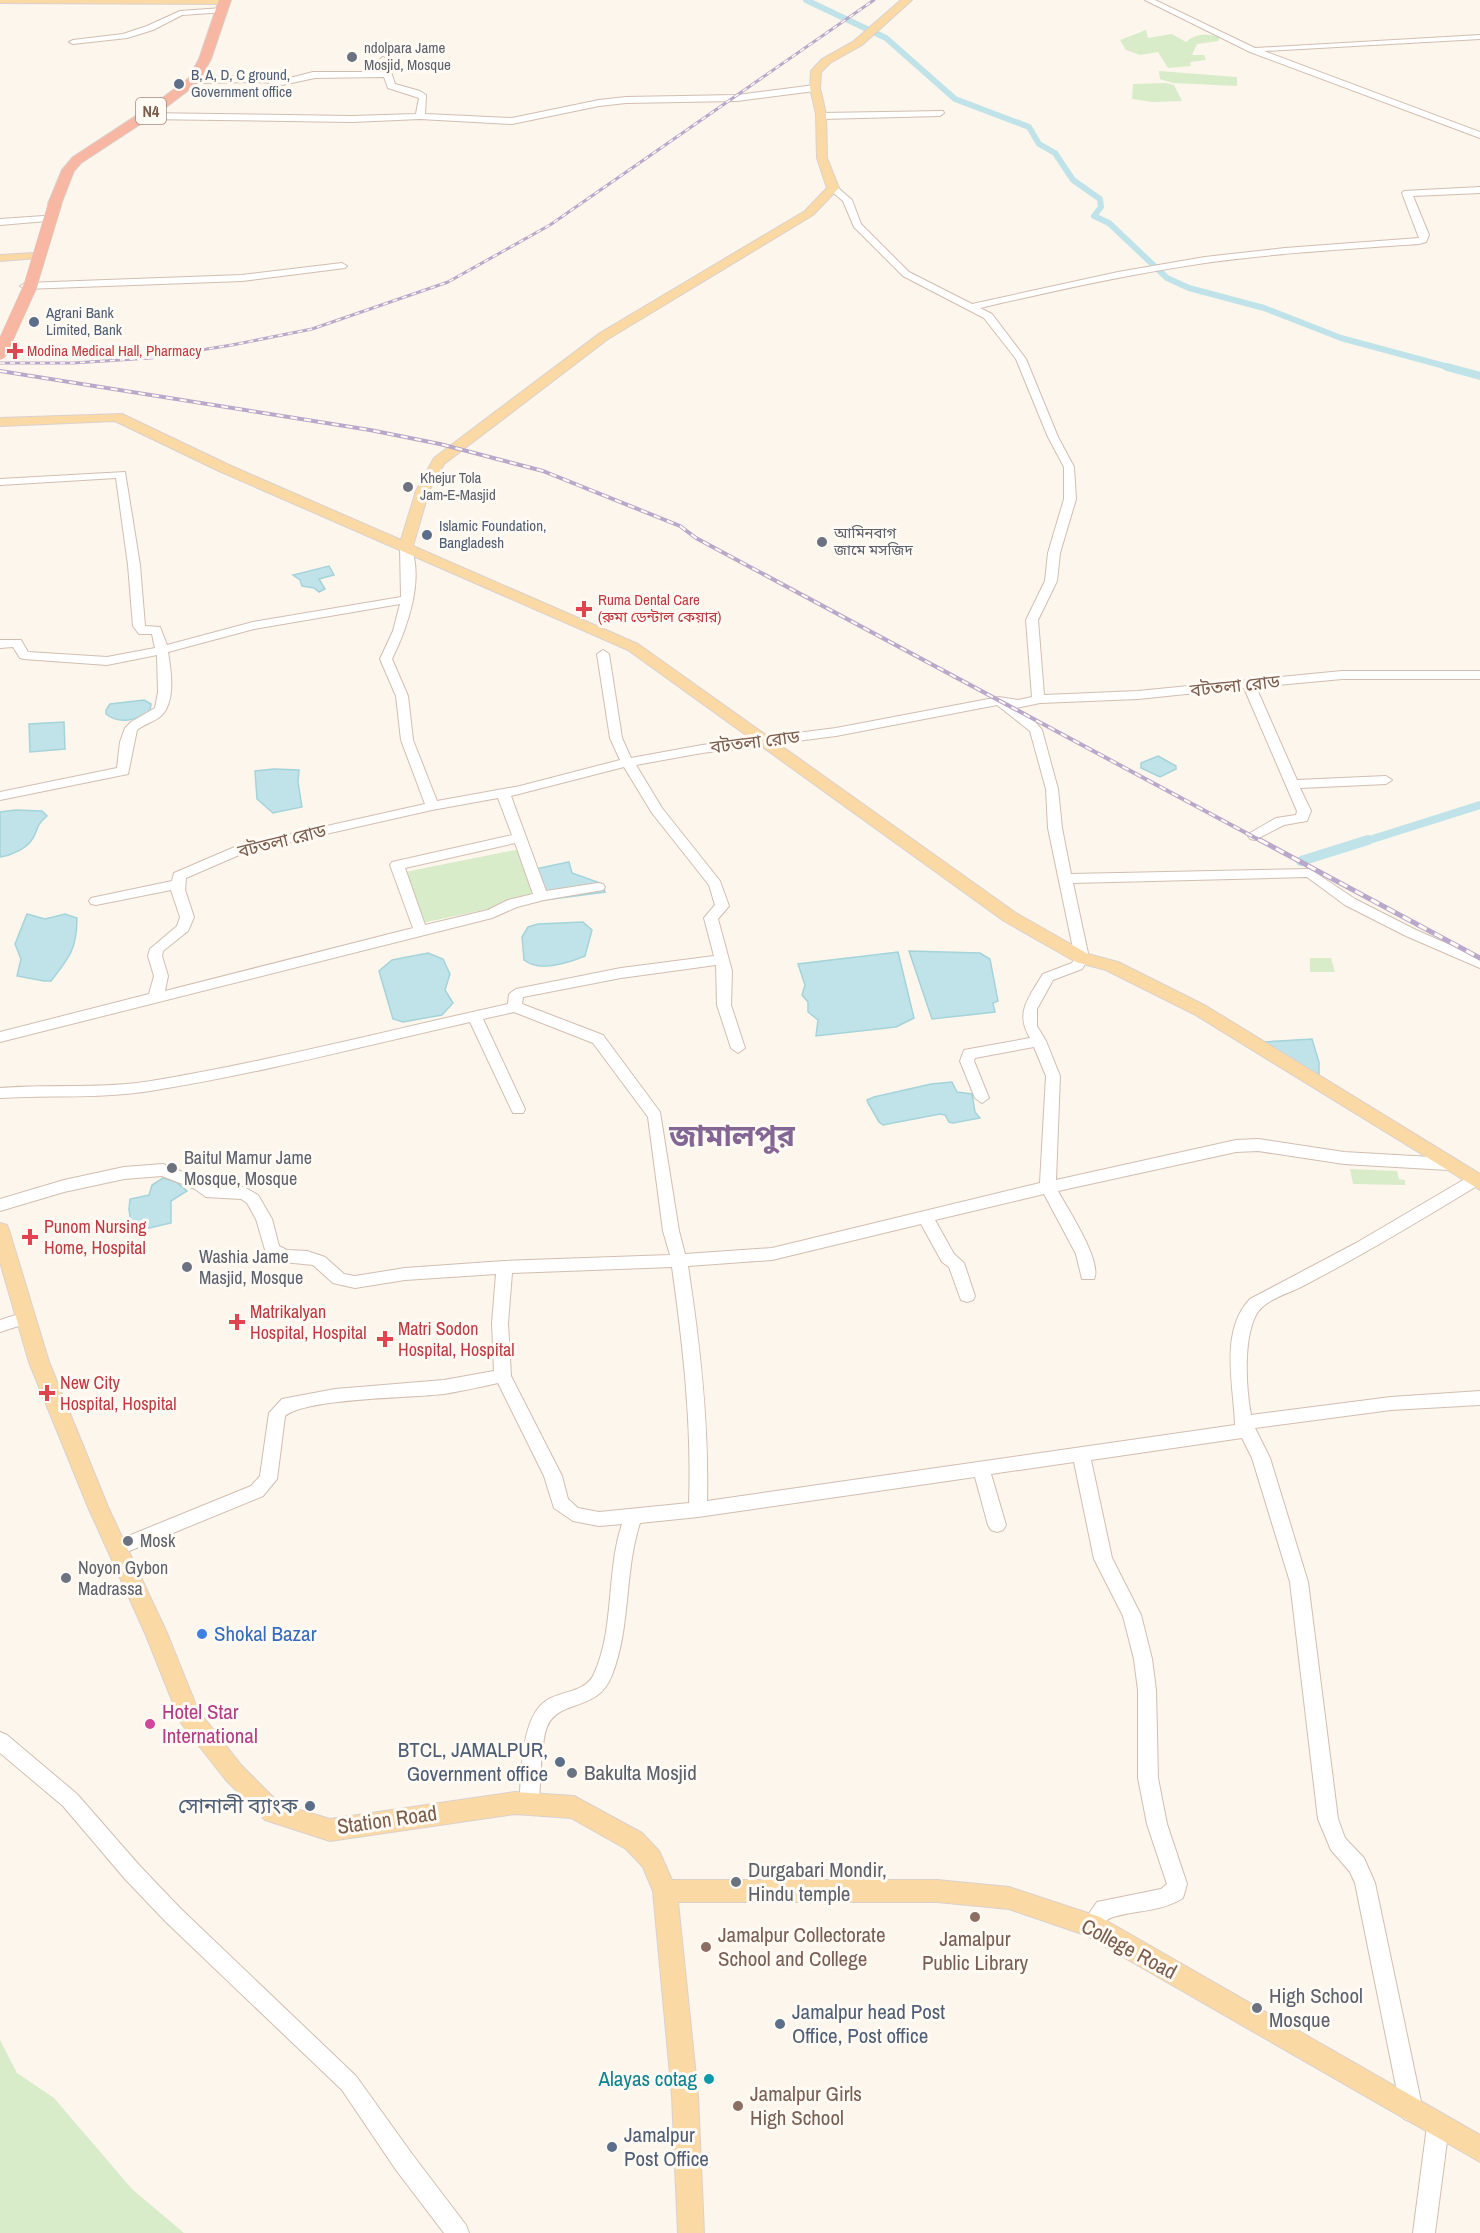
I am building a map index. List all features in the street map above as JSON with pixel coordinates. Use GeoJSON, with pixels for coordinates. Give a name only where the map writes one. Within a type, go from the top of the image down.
{"type":"FeatureCollection","features":[{"type":"Feature","properties":{"kind":"highway","name":"N4"},"geometry":{"type":"LineString","coordinates":[[0,354],[30,287],[55,204],[68,170],[77,160],[194,80],[205,59],[224,4]]}},
{"type":"Feature","properties":{"kind":"main road"},"geometry":{"type":"LineString","coordinates":[[0,0],[224,4]]}},
{"type":"Feature","properties":{"kind":"main road"},"geometry":{"type":"LineString","coordinates":[[406,547],[432,470],[474,433],[604,336],[809,213],[833,188],[822,158],[822,116],[815,88],[816,71],[825,61],[858,43],[865,34],[907,0]]}},
{"type":"Feature","properties":{"kind":"main road"},"geometry":{"type":"LineString","coordinates":[[0,342],[25,286],[44,219],[55,204]]}},
{"type":"Feature","properties":{"kind":"main road"},"geometry":{"type":"LineString","coordinates":[[0,258],[34,256]]}},
{"type":"Feature","properties":{"kind":"main road"},"geometry":{"type":"LineString","coordinates":[[0,422],[117,417],[225,468],[633,647],[1010,917],[1082,958],[1112,966],[1200,1010],[1448,1164],[1478,1180]]}},
{"type":"Feature","properties":{"kind":"main road","name":"Station Road"},"geometry":{"type":"LineString","coordinates":[[0,1230],[39,1362],[117,1548],[156,1633],[189,1716],[233,1772],[273,1812],[330,1830],[515,1803],[574,1807],[634,1841],[651,1859],[665,1891],[685,2096],[691,2233]]}},
{"type":"Feature","properties":{"kind":"main road","name":"College Road"},"geometry":{"type":"LineString","coordinates":[[665,1891],[937,1891],[1009,1898],[1091,1925],[1480,2150]]}},
{"type":"Feature","properties":{"kind":"street"},"geometry":{"type":"LineString","coordinates":[[1149,0],[1253,50],[1480,135]]}},
{"type":"Feature","properties":{"kind":"street"},"geometry":{"type":"LineString","coordinates":[[73,42],[124,36],[150,28],[180,13],[224,4]]}},
{"type":"Feature","properties":{"kind":"street"},"geometry":{"type":"LineString","coordinates":[[1253,50],[1480,37]]}},
{"type":"Feature","properties":{"kind":"street"},"geometry":{"type":"LineString","coordinates":[[383,60],[392,86],[423,97],[420,116]]}},
{"type":"Feature","properties":{"kind":"street"},"geometry":{"type":"LineString","coordinates":[[194,80],[264,79],[271,82],[307,79],[313,75],[388,74]]}},
{"type":"Feature","properties":{"kind":"street"},"geometry":{"type":"LineString","coordinates":[[143,116],[352,119],[420,116],[512,121],[617,101],[737,98],[815,88]]}},
{"type":"Feature","properties":{"kind":"street"},"geometry":{"type":"LineString","coordinates":[[822,116],[940,113]]}},
{"type":"Feature","properties":{"kind":"street"},"geometry":{"type":"LineString","coordinates":[[833,188],[847,200],[857,225],[895,265],[926,286],[988,316],[1021,359],[1053,437],[1069,467],[1070,499],[1054,553],[1051,581],[1032,620],[1038,699]]}},
{"type":"Feature","properties":{"kind":"street"},"geometry":{"type":"LineString","coordinates":[[973,307],[1156,268],[1205,260],[1311,248],[1424,240],[1407,193],[1480,190]]}},
{"type":"Feature","properties":{"kind":"street"},"geometry":{"type":"LineString","coordinates":[[0,222],[44,219]]}},
{"type":"Feature","properties":{"kind":"street"},"geometry":{"type":"LineString","coordinates":[[25,286],[242,278],[342,266]]}},
{"type":"Feature","properties":{"kind":"street"},"geometry":{"type":"LineString","coordinates":[[0,482],[121,474],[134,566],[139,626],[141,630],[159,632],[162,651],[162,707],[157,713],[139,722],[129,731],[123,771],[0,796]]}},
{"type":"Feature","properties":{"kind":"street"},"geometry":{"type":"LineString","coordinates":[[406,547],[409,566],[408,599],[401,630],[387,659],[402,696],[407,740],[432,806]]}},
{"type":"Feature","properties":{"kind":"street"},"geometry":{"type":"LineString","coordinates":[[0,644],[17,643],[24,655],[107,661],[162,651],[253,626],[408,599]]}},
{"type":"Feature","properties":{"kind":"street"},"geometry":{"type":"LineString","coordinates":[[603,654],[616,738],[657,810],[715,884],[723,906],[711,918],[725,970],[724,1005],[738,1048]]}},
{"type":"Feature","properties":{"kind":"street","name":"বটতলা রোড"},"geometry":{"type":"LineString","coordinates":[[179,884],[179,876],[207,862],[243,849],[432,806],[503,793],[602,767],[876,726],[999,701],[1010,705],[1025,704],[1038,699],[1138,695],[1249,686],[1342,675],[1480,675]]}},
{"type":"Feature","properties":{"kind":"street"},"geometry":{"type":"LineString","coordinates":[[1249,686],[1304,811],[1302,818],[1281,821],[1255,836]]}},
{"type":"Feature","properties":{"kind":"street"},"geometry":{"type":"LineString","coordinates":[[999,701],[1028,721],[1035,730],[1052,789],[1055,828],[1082,958],[1077,966],[1048,977],[1030,1009],[1030,1026],[1039,1041],[1053,1076],[1048,1187],[1084,1254],[1089,1275]]}},
{"type":"Feature","properties":{"kind":"street"},"geometry":{"type":"LineString","coordinates":[[1292,784],[1386,780]]}},
{"type":"Feature","properties":{"kind":"street"},"geometry":{"type":"LineString","coordinates":[[503,793],[521,837],[540,896]]}},
{"type":"Feature","properties":{"kind":"street"},"geometry":{"type":"LineString","coordinates":[[420,930],[397,865],[521,837]]}},
{"type":"Feature","properties":{"kind":"street"},"geometry":{"type":"LineString","coordinates":[[1065,879],[1310,873],[1350,902],[1411,933],[1480,963]]}},
{"type":"Feature","properties":{"kind":"street"},"geometry":{"type":"LineString","coordinates":[[96,901],[179,884],[187,917],[183,928],[157,949],[156,957],[161,976],[156,996]]}},
{"type":"Feature","properties":{"kind":"street"},"geometry":{"type":"LineString","coordinates":[[0,1037],[492,913],[513,903],[540,896],[598,887]]}},
{"type":"Feature","properties":{"kind":"street"},"geometry":{"type":"LineString","coordinates":[[515,1008],[516,994],[621,973],[722,960]]}},
{"type":"Feature","properties":{"kind":"street"},"geometry":{"type":"LineString","coordinates":[[0,1093],[28,1090],[117,1090],[150,1086],[262,1064],[515,1008],[598,1039],[655,1116],[671,1231],[679,1261],[691,1341],[699,1474],[698,1510]]}},
{"type":"Feature","properties":{"kind":"street"},"geometry":{"type":"LineString","coordinates":[[474,1016],[518,1109]]}},
{"type":"Feature","properties":{"kind":"street"},"geometry":{"type":"LineString","coordinates":[[982,1098],[968,1061],[969,1054],[1039,1041]]}},
{"type":"Feature","properties":{"kind":"street"},"geometry":{"type":"LineString","coordinates":[[0,1205],[64,1186],[124,1173],[163,1170],[193,1182],[211,1193],[244,1193],[252,1199],[264,1219],[272,1249],[284,1256],[307,1257],[319,1261],[339,1279],[355,1282],[405,1274],[504,1267],[679,1261],[772,1254],[1048,1187],[1236,1146],[1258,1145],[1364,1160],[1448,1164]]}},
{"type":"Feature","properties":{"kind":"street"},"geometry":{"type":"LineString","coordinates":[[1412,2111],[1365,1883],[1357,1865],[1338,1844],[1328,1820],[1299,1582],[1261,1458],[1245,1426],[1239,1377],[1240,1345],[1248,1313],[1262,1299],[1332,1264],[1478,1180]]}},
{"type":"Feature","properties":{"kind":"street"},"geometry":{"type":"LineString","coordinates":[[925,1217],[948,1258],[956,1263],[967,1296]]}},
{"type":"Feature","properties":{"kind":"street"},"geometry":{"type":"LineString","coordinates":[[504,1267],[500,1323],[503,1376],[553,1476],[560,1503],[573,1514],[599,1519],[698,1510],[1081,1454],[1397,1401],[1480,1398]]}},
{"type":"Feature","properties":{"kind":"street"},"geometry":{"type":"LineString","coordinates":[[0,1326],[26,1318]]}},
{"type":"Feature","properties":{"kind":"street"},"geometry":{"type":"LineString","coordinates":[[117,1548],[257,1491],[268,1479],[278,1413],[288,1404],[335,1396],[444,1387],[503,1376]]}},
{"type":"Feature","properties":{"kind":"street"},"geometry":{"type":"LineString","coordinates":[[1081,1454],[1104,1559],[1132,1615],[1143,1659],[1147,1690],[1149,1778],[1157,1824],[1177,1884],[1176,1891],[1165,1898],[1104,1908],[1091,1925]]}},
{"type":"Feature","properties":{"kind":"street"},"geometry":{"type":"LineString","coordinates":[[981,1468],[997,1525]]}},
{"type":"Feature","properties":{"kind":"street"},"geometry":{"type":"LineString","coordinates":[[529,1804],[537,1727],[543,1716],[554,1706],[593,1692],[603,1676],[618,1612],[625,1538],[633,1516]]}},
{"type":"Feature","properties":{"kind":"street"},"geometry":{"type":"LineString","coordinates":[[0,1742],[70,1800],[132,1872],[173,1915],[349,2083],[416,2180],[458,2233]]}},
{"type":"Feature","properties":{"kind":"street"},"geometry":{"type":"LineString","coordinates":[[1424,2233],[1438,2126]]}},
{"type":"Feature","properties":{"kind":"green space"},"geometry":{"type":"Polygon","coordinates":[[[1146,30],[1148,38],[1172,34],[1186,42],[1202,35],[1220,37],[1218,41],[1197,44],[1192,55],[1204,55],[1206,60],[1190,62],[1191,66],[1168,68],[1158,52],[1140,55],[1126,50],[1120,40],[1146,30]]]}},
{"type":"Feature","properties":{"kind":"green space"},"geometry":{"type":"Polygon","coordinates":[[[1159,71],[1237,77],[1237,86],[1173,83],[1160,79],[1159,71]]]}},
{"type":"Feature","properties":{"kind":"green space"},"geometry":{"type":"Polygon","coordinates":[[[1166,83],[1174,85],[1182,101],[1153,102],[1132,99],[1133,84],[1166,83]]]}},
{"type":"Feature","properties":{"kind":"green space"},"geometry":{"type":"Polygon","coordinates":[[[525,848],[545,897],[422,923],[405,872],[525,848]]]}},
{"type":"Feature","properties":{"kind":"green space"},"geometry":{"type":"Polygon","coordinates":[[[1310,958],[1331,958],[1335,972],[1310,972],[1310,958]]]}},
{"type":"Feature","properties":{"kind":"green space"},"geometry":{"type":"Polygon","coordinates":[[[1350,1169],[1397,1171],[1399,1179],[1405,1180],[1405,1185],[1353,1184],[1350,1169]]]}},
{"type":"Feature","properties":{"kind":"green space"},"geometry":{"type":"Polygon","coordinates":[[[0,2040],[17,2073],[54,2098],[132,2189],[184,2233],[0,2233],[0,2040]]]}},
{"type":"Feature","properties":{"kind":"water"},"geometry":{"type":"Polygon","coordinates":[[[329,566],[334,575],[319,579],[325,589],[319,592],[314,588],[302,586],[300,580],[293,575],[329,566]]]}},
{"type":"Feature","properties":{"kind":"water"},"geometry":{"type":"Polygon","coordinates":[[[144,700],[151,704],[150,711],[140,717],[122,720],[106,714],[110,704],[144,700]]]}},
{"type":"Feature","properties":{"kind":"water"},"geometry":{"type":"Polygon","coordinates":[[[64,722],[65,749],[30,752],[29,724],[64,722]]]}},
{"type":"Feature","properties":{"kind":"water"},"geometry":{"type":"Polygon","coordinates":[[[1158,756],[1176,766],[1176,769],[1160,777],[1141,768],[1141,763],[1158,756]]]}},
{"type":"Feature","properties":{"kind":"water"},"geometry":{"type":"Polygon","coordinates":[[[299,770],[298,782],[302,807],[273,813],[257,799],[255,771],[299,770]]]}},
{"type":"Feature","properties":{"kind":"water"},"geometry":{"type":"Polygon","coordinates":[[[42,811],[47,816],[40,823],[28,844],[17,852],[0,857],[0,812],[42,811]]]}},
{"type":"Feature","properties":{"kind":"water"},"geometry":{"type":"Polygon","coordinates":[[[569,862],[572,873],[603,884],[605,892],[545,900],[535,869],[569,862]]]}},
{"type":"Feature","properties":{"kind":"water"},"geometry":{"type":"Polygon","coordinates":[[[27,914],[45,919],[65,914],[77,918],[74,945],[51,981],[17,976],[21,959],[15,944],[27,914]]]}},
{"type":"Feature","properties":{"kind":"water"},"geometry":{"type":"Polygon","coordinates":[[[583,922],[592,930],[585,956],[554,966],[538,966],[524,960],[522,937],[528,927],[538,924],[583,922]]]}},
{"type":"Feature","properties":{"kind":"water"},"geometry":{"type":"Polygon","coordinates":[[[909,951],[980,953],[990,959],[998,1001],[993,1003],[995,1012],[932,1019],[909,951]]]}},
{"type":"Feature","properties":{"kind":"water"},"geometry":{"type":"Polygon","coordinates":[[[898,952],[914,1018],[896,1027],[816,1036],[818,1020],[808,1012],[808,1002],[802,995],[805,985],[798,964],[898,952]]]}},
{"type":"Feature","properties":{"kind":"water"},"geometry":{"type":"Polygon","coordinates":[[[428,953],[443,959],[450,974],[445,990],[453,1003],[442,1015],[403,1022],[393,1019],[379,971],[392,960],[428,953]]]}},
{"type":"Feature","properties":{"kind":"water"},"geometry":{"type":"Polygon","coordinates":[[[1312,1039],[1319,1062],[1319,1076],[1262,1042],[1312,1039]]]}},
{"type":"Feature","properties":{"kind":"water"},"geometry":{"type":"Polygon","coordinates":[[[952,1082],[957,1092],[972,1094],[975,1112],[980,1118],[953,1123],[949,1122],[945,1115],[940,1114],[883,1125],[867,1100],[931,1084],[952,1082]]]}},
{"type":"Feature","properties":{"kind":"water"},"geometry":{"type":"Polygon","coordinates":[[[163,1178],[176,1182],[187,1191],[171,1201],[171,1223],[132,1232],[130,1199],[149,1195],[152,1185],[163,1178]]]}},
{"type":"Feature","properties":{"kind":"waterway"},"geometry":{"type":"LineString","coordinates":[[806,0],[886,38],[955,99],[1029,127],[1039,144],[1055,153],[1073,180],[1100,199],[1101,207],[1094,216],[1109,223],[1167,278],[1189,288],[1264,308],[1341,338],[1452,368]]}},
{"type":"Feature","properties":{"kind":"waterway"},"geometry":{"type":"LineString","coordinates":[[1447,367],[1480,376]]}},
{"type":"Feature","properties":{"kind":"waterway"},"geometry":{"type":"LineString","coordinates":[[1363,842],[1480,805]]}},
{"type":"Feature","properties":{"kind":"waterway"},"geometry":{"type":"LineString","coordinates":[[1301,861],[1368,840]]}},
{"type":"Feature","properties":{"kind":"railway"},"geometry":{"type":"LineString","coordinates":[[0,363],[73,363],[151,358],[232,345],[312,329],[448,282],[550,225],[874,0]]}},
{"type":"Feature","properties":{"kind":"railway"},"geometry":{"type":"LineString","coordinates":[[0,371],[370,430],[440,444],[543,471],[680,526],[696,538],[1263,842]]}},
{"type":"Feature","properties":{"kind":"railway"},"geometry":{"type":"LineString","coordinates":[[1260,840],[1480,958]]}},
{"type":"Feature","properties":{"kind":"place","name":"ndolpara Jame Mosjid, Mosque"},"geometry":{"type":"Point","coordinates":[352,57]}},
{"type":"Feature","properties":{"kind":"place","name":"B, A, D, C ground, Government office"},"geometry":{"type":"Point","coordinates":[179,84]}},
{"type":"Feature","properties":{"kind":"place","name":"Agrani Bank Limited, Bank"},"geometry":{"type":"Point","coordinates":[34,322]}},
{"type":"Feature","properties":{"kind":"place","name":"Modina Medical Hall, Pharmacy"},"geometry":{"type":"Point","coordinates":[15,351]}},
{"type":"Feature","properties":{"kind":"place","name":"Khejur Tola Jam-E-Masjid"},"geometry":{"type":"Point","coordinates":[408,487]}},
{"type":"Feature","properties":{"kind":"place","name":"Islamic Foundation, Bangladesh"},"geometry":{"type":"Point","coordinates":[427,535]}},
{"type":"Feature","properties":{"kind":"place","name":"আমিনবাগ জামে মসজিদ"},"geometry":{"type":"Point","coordinates":[822,542]}},
{"type":"Feature","properties":{"kind":"place","name":"Ruma Dental Care (রুমা ডেন্টাল কেয়ার)"},"geometry":{"type":"Point","coordinates":[584,609]}},
{"type":"Feature","properties":{"kind":"place","name":"Baitul Mamur Jame Mosque, Mosque"},"geometry":{"type":"Point","coordinates":[172,1168]}},
{"type":"Feature","properties":{"kind":"place","name":"Punom Nursing Home, Hospital"},"geometry":{"type":"Point","coordinates":[30,1237]}},
{"type":"Feature","properties":{"kind":"place","name":"Washia Jame Masjid, Mosque"},"geometry":{"type":"Point","coordinates":[187,1267]}},
{"type":"Feature","properties":{"kind":"place","name":"Matrikalyan Hospital, Hospital"},"geometry":{"type":"Point","coordinates":[237,1322]}},
{"type":"Feature","properties":{"kind":"place","name":"Matri Sodon Hospital, Hospital"},"geometry":{"type":"Point","coordinates":[385,1339]}},
{"type":"Feature","properties":{"kind":"place","name":"New City Hospital, Hospital"},"geometry":{"type":"Point","coordinates":[47,1393]}},
{"type":"Feature","properties":{"kind":"place","name":"Mosk"},"geometry":{"type":"Point","coordinates":[128,1541]}},
{"type":"Feature","properties":{"kind":"place","name":"Noyon Gybon Madrassa"},"geometry":{"type":"Point","coordinates":[66,1578]}},
{"type":"Feature","properties":{"kind":"place","name":"Shokal Bazar"},"geometry":{"type":"Point","coordinates":[202,1634]}},
{"type":"Feature","properties":{"kind":"place","name":"Hotel Star International"},"geometry":{"type":"Point","coordinates":[150,1724]}},
{"type":"Feature","properties":{"kind":"place","name":"BTCL, JAMALPUR, Government office"},"geometry":{"type":"Point","coordinates":[560,1762]}},
{"type":"Feature","properties":{"kind":"place","name":"Bakulta Mosjid"},"geometry":{"type":"Point","coordinates":[572,1773]}},
{"type":"Feature","properties":{"kind":"place","name":"সোনালী ব্যাংক"},"geometry":{"type":"Point","coordinates":[310,1806]}},
{"type":"Feature","properties":{"kind":"place","name":"Durgabari Mondir, Hindu temple"},"geometry":{"type":"Point","coordinates":[736,1882]}},
{"type":"Feature","properties":{"kind":"place","name":"Jamalpur Public Library"},"geometry":{"type":"Point","coordinates":[975,1917]}},
{"type":"Feature","properties":{"kind":"place","name":"Jamalpur Collectorate School and College"},"geometry":{"type":"Point","coordinates":[706,1947]}},
{"type":"Feature","properties":{"kind":"place","name":"High School Mosque"},"geometry":{"type":"Point","coordinates":[1257,2008]}},
{"type":"Feature","properties":{"kind":"place","name":"Jamalpur head Post Office, Post office"},"geometry":{"type":"Point","coordinates":[780,2024]}},
{"type":"Feature","properties":{"kind":"place","name":"Alayas cotag"},"geometry":{"type":"Point","coordinates":[709,2079]}},
{"type":"Feature","properties":{"kind":"place","name":"Jamalpur Girls High School"},"geometry":{"type":"Point","coordinates":[738,2106]}},
{"type":"Feature","properties":{"kind":"place","name":"Jamalpur Post Office"},"geometry":{"type":"Point","coordinates":[612,2147]}},
{"type":"Feature","properties":{"kind":"district","name":"জামালপুর"},"geometry":{"type":"Point","coordinates":[732,1136]}}]}
